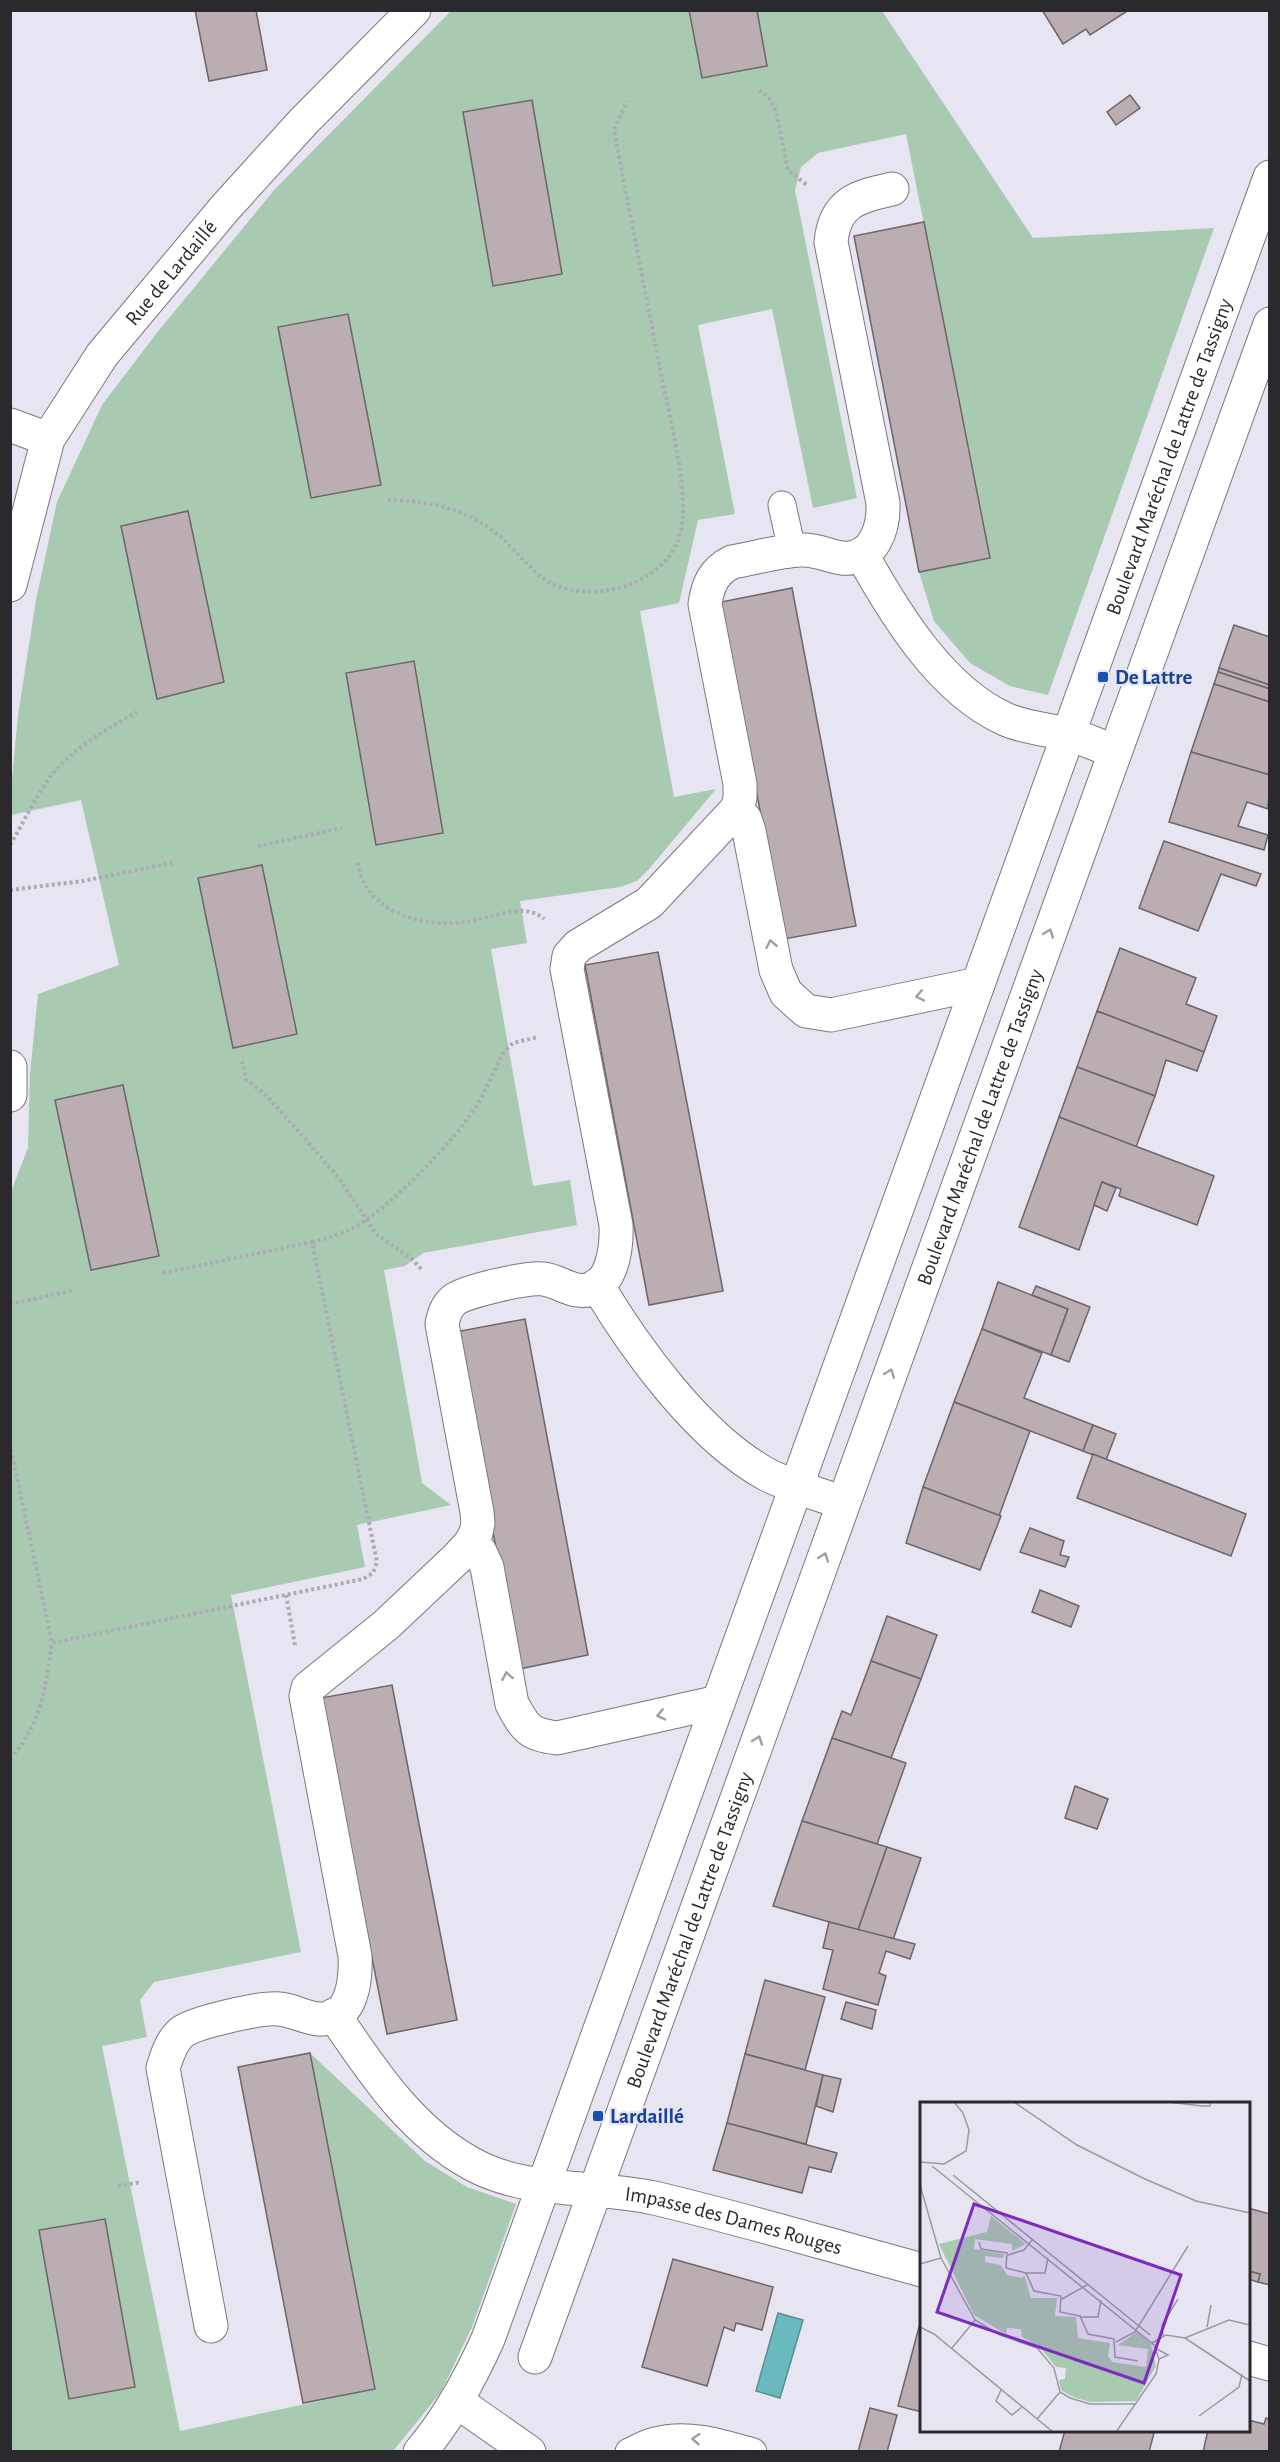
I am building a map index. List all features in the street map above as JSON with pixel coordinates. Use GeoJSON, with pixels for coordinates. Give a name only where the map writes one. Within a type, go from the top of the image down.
{"type":"FeatureCollection","features":[{"type":"Feature","properties":{"kind":"street","name":"Rue de Lardaillé"},"geometry":{"type":"LineString","coordinates":[[10,585],[48,439],[102,355],[225,208],[304,121],[414,10]]}},
{"type":"Feature","properties":{"kind":"street","name":"Boulevard Maréchal de Lattre de Tassigny"},"geometry":{"type":"LineString","coordinates":[[420,2451],[437,2432],[456,2401],[488,2339],[1269,177]]}},
{"type":"Feature","properties":{"kind":"street"},"geometry":{"type":"LineString","coordinates":[[211,2326],[163,2068],[173,2043],[182,2032],[198,2024],[267,2008],[282,2009],[322,2019],[334,2016],[346,2006],[353,1991],[355,1956],[306,1696],[308,1688],[386,1625],[470,1544],[478,1523],[442,1324],[445,1312],[453,1301],[467,1293],[538,1278],[551,1279],[579,1290],[588,1290],[607,1275],[614,1261],[617,1244],[615,1225],[567,969],[569,956],[573,950],[649,903],[737,809],[740,784],[705,604],[711,579],[724,566],[732,562],[792,550],[817,550],[840,558],[854,558],[862,555],[873,545],[880,532],[883,502],[831,242],[833,226],[840,212],[850,202],[864,195],[892,189]]}},
{"type":"Feature","properties":{"kind":"street","name":"Boulevard Maréchal de Lattre de Tassigny"},"geometry":{"type":"LineString","coordinates":[[535,2357],[1269,324]]}},
{"type":"Feature","properties":{"kind":"street"},"geometry":{"type":"LineString","coordinates":[[10,424],[48,439]]}},
{"type":"Feature","properties":{"kind":"street"},"geometry":{"type":"LineString","coordinates":[[862,555],[896,614],[919,644],[945,674],[978,703],[1005,719],[1040,730],[1068,734],[1115,752]]}},
{"type":"Feature","properties":{"kind":"street"},"geometry":{"type":"LineString","coordinates":[[737,809],[745,819],[749,831],[776,970],[786,993],[806,1011],[831,1015],[978,984]]}},
{"type":"Feature","properties":{"kind":"street"},"geometry":{"type":"LineString","coordinates":[[10,1067],[10,1095]]}},
{"type":"Feature","properties":{"kind":"street"},"geometry":{"type":"LineString","coordinates":[[597,1285],[642,1354],[710,1430],[737,1455],[768,1475],[843,1503]]}},
{"type":"Feature","properties":{"kind":"street"},"geometry":{"type":"LineString","coordinates":[[470,1544],[480,1552],[487,1567],[512,1704],[522,1722],[537,1735],[557,1738],[718,1702]]}},
{"type":"Feature","properties":{"kind":"street"},"geometry":{"type":"LineString","coordinates":[[334,2016],[394,2097],[423,2128],[445,2147],[472,2165],[506,2180],[543,2184]]}},
{"type":"Feature","properties":{"kind":"street","name":"Impasse des Dames Rouges"},"geometry":{"type":"LineString","coordinates":[[543,2184],[652,2198],[920,2270]]}},
{"type":"Feature","properties":{"kind":"street"},"geometry":{"type":"LineString","coordinates":[[1250,2359],[1269,2364]]}},
{"type":"Feature","properties":{"kind":"street"},"geometry":{"type":"LineString","coordinates":[[456,2401],[530,2451]]}},
{"type":"Feature","properties":{"kind":"lane"},"geometry":{"type":"LineString","coordinates":[[782,505],[792,550]]}},
{"type":"Feature","properties":{"kind":"lane"},"geometry":{"type":"LineString","coordinates":[[629,2451],[656,2441],[684,2438],[708,2440],[753,2451]]}},
{"type":"Feature","properties":{"kind":"path"},"geometry":{"type":"LineString","coordinates":[[759,90],[769,98],[776,111],[788,170],[840,212]]}},
{"type":"Feature","properties":{"kind":"path"},"geometry":{"type":"LineString","coordinates":[[388,500],[427,502],[462,512],[481,522],[496,534],[537,575],[557,587],[581,592],[609,590],[636,582],[663,563],[672,551],[680,536],[682,519],[676,454],[614,130],[627,101]]}},
{"type":"Feature","properties":{"kind":"path"},"geometry":{"type":"LineString","coordinates":[[10,845],[52,776],[76,752],[100,733],[137,712]]}},
{"type":"Feature","properties":{"kind":"path"},"geometry":{"type":"LineString","coordinates":[[258,846],[342,828]]}},
{"type":"Feature","properties":{"kind":"path"},"geometry":{"type":"LineString","coordinates":[[10,890],[83,881],[176,862]]}},
{"type":"Feature","properties":{"kind":"path"},"geometry":{"type":"LineString","coordinates":[[358,863],[362,880],[373,895],[399,914],[425,921],[451,923],[531,911],[542,916],[573,950]]}},
{"type":"Feature","properties":{"kind":"path"},"geometry":{"type":"LineString","coordinates":[[163,1273],[335,1236],[365,1220],[404,1188],[448,1143],[478,1103],[498,1063],[513,1043],[578,1030]]}},
{"type":"Feature","properties":{"kind":"path"},"geometry":{"type":"LineString","coordinates":[[242,1061],[246,1079],[267,1096],[315,1150],[340,1180],[376,1234],[412,1259],[453,1301]]}},
{"type":"Feature","properties":{"kind":"path"},"geometry":{"type":"LineString","coordinates":[[52,1644],[363,1579],[373,1573],[377,1562],[312,1242]]}},
{"type":"Feature","properties":{"kind":"path"},"geometry":{"type":"LineString","coordinates":[[10,1304],[75,1290]]}},
{"type":"Feature","properties":{"kind":"path"},"geometry":{"type":"LineString","coordinates":[[10,1444],[52,1644],[38,1717],[26,1741],[10,1759]]}},
{"type":"Feature","properties":{"kind":"green space"},"geometry":{"type":"Polygon","coordinates":[[[451,11],[882,11],[1033,238],[1214,228],[1048,695],[1010,686],[970,663],[934,621],[919,572],[990,558],[906,134],[818,153],[801,167],[795,190],[857,498],[813,508],[772,309],[698,325],[735,514],[698,520],[679,603],[640,611],[674,797],[716,789],[637,881],[620,887],[520,901],[527,943],[491,949],[533,1186],[570,1180],[577,1225],[423,1253],[405,1266],[384,1270],[422,1483],[451,1505],[357,1525],[365,1567],[231,1595],[301,1952],[154,1982],[140,2000],[147,2037],[102,2046],[180,2431],[375,2389],[310,2053],[425,2161],[467,2187],[516,2204],[472,2327],[441,2392],[393,2451],[11,2451],[10,1194],[28,1148],[30,1074],[38,994],[119,965],[81,800],[11,815],[11,789],[18,715],[36,600],[57,502],[102,405],[156,334],[275,189],[451,11]]]}},
{"type":"Feature","properties":{"kind":"water"},"geometry":{"type":"Polygon","coordinates":[[[778,2313],[803,2320],[780,2398],[756,2391],[778,2313]]]}},
{"type":"Feature","properties":{"kind":"building"},"geometry":{"type":"Polygon","coordinates":[[[195,10],[256,10],[267,70],[209,81],[195,10]]]}},
{"type":"Feature","properties":{"kind":"building"},"geometry":{"type":"Polygon","coordinates":[[[689,10],[757,10],[767,66],[702,78],[689,10]]]}},
{"type":"Feature","properties":{"kind":"building"},"geometry":{"type":"Polygon","coordinates":[[[1042,10],[1129,10],[1090,35],[1086,29],[1063,44],[1042,10]]]}},
{"type":"Feature","properties":{"kind":"building"},"geometry":{"type":"Polygon","coordinates":[[[1130,95],[1140,108],[1116,125],[1107,112],[1130,95]]]}},
{"type":"Feature","properties":{"kind":"building"},"geometry":{"type":"Polygon","coordinates":[[[532,100],[562,274],[493,286],[463,112],[532,100]]]}},
{"type":"Feature","properties":{"kind":"building"},"geometry":{"type":"Polygon","coordinates":[[[924,222],[990,558],[919,572],[854,236],[924,222]]]}},
{"type":"Feature","properties":{"kind":"building"},"geometry":{"type":"Polygon","coordinates":[[[348,314],[381,485],[311,498],[278,327],[348,314]]]}},
{"type":"Feature","properties":{"kind":"building"},"geometry":{"type":"Polygon","coordinates":[[[188,511],[224,682],[157,699],[121,526],[188,511]]]}},
{"type":"Feature","properties":{"kind":"building"},"geometry":{"type":"Polygon","coordinates":[[[792,588],[856,926],[784,939],[721,602],[792,588]]]}},
{"type":"Feature","properties":{"kind":"building"},"geometry":{"type":"Polygon","coordinates":[[[1234,625],[1270,637],[1270,685],[1219,668],[1234,625]]]}},
{"type":"Feature","properties":{"kind":"building"},"geometry":{"type":"Polygon","coordinates":[[[414,661],[443,833],[376,845],[346,673],[414,661]]]}},
{"type":"Feature","properties":{"kind":"building"},"geometry":{"type":"Polygon","coordinates":[[[1219,668],[1270,685],[1270,689],[1218,672],[1219,668]]]}},
{"type":"Feature","properties":{"kind":"building"},"geometry":{"type":"Polygon","coordinates":[[[1218,672],[1270,689],[1270,702],[1214,684],[1218,672]]]}},
{"type":"Feature","properties":{"kind":"building"},"geometry":{"type":"Polygon","coordinates":[[[1214,684],[1270,702],[1270,775],[1191,752],[1214,684]]]}},
{"type":"Feature","properties":{"kind":"building"},"geometry":{"type":"Polygon","coordinates":[[[1191,752],[1270,775],[1268,809],[1247,802],[1238,826],[1268,835],[1264,850],[1169,822],[1191,752]]]}},
{"type":"Feature","properties":{"kind":"building"},"geometry":{"type":"Polygon","coordinates":[[[1164,841],[1261,874],[1256,886],[1221,874],[1198,931],[1139,908],[1164,841]]]}},
{"type":"Feature","properties":{"kind":"building"},"geometry":{"type":"Polygon","coordinates":[[[262,865],[297,1034],[233,1048],[198,878],[262,865]]]}},
{"type":"Feature","properties":{"kind":"building"},"geometry":{"type":"Polygon","coordinates":[[[1120,948],[1196,978],[1186,1004],[1217,1016],[1204,1052],[1097,1011],[1120,948]]]}},
{"type":"Feature","properties":{"kind":"building"},"geometry":{"type":"Polygon","coordinates":[[[658,952],[723,1291],[649,1305],[585,965],[658,952]]]}},
{"type":"Feature","properties":{"kind":"building"},"geometry":{"type":"Polygon","coordinates":[[[1097,1011],[1204,1052],[1197,1071],[1166,1060],[1155,1096],[1077,1067],[1097,1011]]]}},
{"type":"Feature","properties":{"kind":"building"},"geometry":{"type":"Polygon","coordinates":[[[1077,1067],[1155,1096],[1136,1147],[1059,1117],[1077,1067]]]}},
{"type":"Feature","properties":{"kind":"building"},"geometry":{"type":"Polygon","coordinates":[[[123,1085],[159,1256],[91,1270],[55,1100],[123,1085]]]}},
{"type":"Feature","properties":{"kind":"building"},"geometry":{"type":"Polygon","coordinates":[[[1059,1117],[1214,1176],[1197,1225],[1119,1196],[1121,1189],[1102,1182],[1079,1250],[1019,1227],[1059,1117]]]}},
{"type":"Feature","properties":{"kind":"building"},"geometry":{"type":"Polygon","coordinates":[[[1102,1182],[1116,1188],[1107,1211],[1094,1205],[1102,1182]]]}},
{"type":"Feature","properties":{"kind":"building"},"geometry":{"type":"Polygon","coordinates":[[[998,1282],[1068,1309],[1051,1355],[982,1329],[998,1282]]]}},
{"type":"Feature","properties":{"kind":"building"},"geometry":{"type":"Polygon","coordinates":[[[1036,1286],[1090,1307],[1069,1362],[1051,1355],[1068,1309],[1032,1295],[1036,1286]]]}},
{"type":"Feature","properties":{"kind":"building"},"geometry":{"type":"Polygon","coordinates":[[[525,1319],[588,1655],[519,1669],[455,1332],[525,1319]]]}},
{"type":"Feature","properties":{"kind":"building"},"geometry":{"type":"Polygon","coordinates":[[[982,1329],[1042,1353],[1024,1398],[1093,1425],[1083,1451],[954,1402],[982,1329]]]}},
{"type":"Feature","properties":{"kind":"building"},"geometry":{"type":"Polygon","coordinates":[[[954,1402],[1030,1431],[999,1516],[923,1487],[954,1402]]]}},
{"type":"Feature","properties":{"kind":"building"},"geometry":{"type":"Polygon","coordinates":[[[1093,1425],[1116,1434],[1106,1460],[1083,1451],[1093,1425]]]}},
{"type":"Feature","properties":{"kind":"building"},"geometry":{"type":"Polygon","coordinates":[[[1093,1454],[1246,1514],[1231,1556],[1077,1498],[1093,1454]]]}},
{"type":"Feature","properties":{"kind":"building"},"geometry":{"type":"Polygon","coordinates":[[[923,1487],[1001,1516],[980,1570],[906,1543],[923,1487]]]}},
{"type":"Feature","properties":{"kind":"building"},"geometry":{"type":"Polygon","coordinates":[[[1030,1528],[1064,1541],[1060,1555],[1069,1557],[1065,1567],[1020,1552],[1030,1528]]]}},
{"type":"Feature","properties":{"kind":"building"},"geometry":{"type":"Polygon","coordinates":[[[1040,1590],[1079,1606],[1071,1627],[1032,1612],[1040,1590]]]}},
{"type":"Feature","properties":{"kind":"building"},"geometry":{"type":"Polygon","coordinates":[[[887,1616],[937,1635],[921,1679],[871,1661],[887,1616]]]}},
{"type":"Feature","properties":{"kind":"building"},"geometry":{"type":"Polygon","coordinates":[[[871,1661],[921,1679],[891,1758],[832,1738],[842,1711],[851,1715],[871,1661]]]}},
{"type":"Feature","properties":{"kind":"building"},"geometry":{"type":"Polygon","coordinates":[[[392,1685],[457,2020],[387,2034],[321,1698],[392,1685]]]}},
{"type":"Feature","properties":{"kind":"building"},"geometry":{"type":"Polygon","coordinates":[[[832,1738],[906,1763],[877,1844],[802,1821],[832,1738]]]}},
{"type":"Feature","properties":{"kind":"building"},"geometry":{"type":"Polygon","coordinates":[[[1075,1786],[1108,1799],[1097,1829],[1065,1818],[1075,1786]]]}},
{"type":"Feature","properties":{"kind":"building"},"geometry":{"type":"Polygon","coordinates":[[[802,1821],[887,1847],[858,1930],[773,1906],[802,1821]]]}},
{"type":"Feature","properties":{"kind":"building"},"geometry":{"type":"Polygon","coordinates":[[[887,1847],[921,1858],[893,1940],[858,1930],[887,1847]]]}},
{"type":"Feature","properties":{"kind":"building"},"geometry":{"type":"Polygon","coordinates":[[[829,1922],[915,1944],[910,1959],[886,1951],[879,1973],[886,1976],[878,2005],[823,1989],[833,1950],[823,1948],[829,1922]]]}},
{"type":"Feature","properties":{"kind":"building"},"geometry":{"type":"Polygon","coordinates":[[[765,1980],[825,1997],[805,2070],[745,2054],[765,1980]]]}},
{"type":"Feature","properties":{"kind":"building"},"geometry":{"type":"Polygon","coordinates":[[[846,2002],[876,2010],[872,2029],[841,2019],[846,2002]]]}},
{"type":"Feature","properties":{"kind":"building"},"geometry":{"type":"Polygon","coordinates":[[[310,2053],[375,2389],[303,2403],[238,2067],[310,2053]]]}},
{"type":"Feature","properties":{"kind":"building"},"geometry":{"type":"Polygon","coordinates":[[[745,2054],[823,2075],[806,2144],[727,2123],[745,2054]]]}},
{"type":"Feature","properties":{"kind":"building"},"geometry":{"type":"Polygon","coordinates":[[[823,2075],[841,2079],[833,2112],[816,2106],[823,2075]]]}},
{"type":"Feature","properties":{"kind":"building"},"geometry":{"type":"Polygon","coordinates":[[[727,2123],[837,2153],[831,2172],[809,2167],[802,2193],[713,2170],[727,2123]]]}},
{"type":"Feature","properties":{"kind":"building"},"geometry":{"type":"Polygon","coordinates":[[[1250,2209],[1270,2214],[1270,2285],[1258,2282],[1260,2274],[1250,2272],[1250,2209]]]}},
{"type":"Feature","properties":{"kind":"building"},"geometry":{"type":"Polygon","coordinates":[[[105,2219],[135,2387],[69,2399],[39,2230],[105,2219]]]}},
{"type":"Feature","properties":{"kind":"building"},"geometry":{"type":"Polygon","coordinates":[[[673,2259],[773,2287],[762,2330],[736,2323],[734,2331],[724,2327],[707,2386],[642,2367],[673,2259]]]}},
{"type":"Feature","properties":{"kind":"building"},"geometry":{"type":"Polygon","coordinates":[[[1250,2272],[1260,2274],[1258,2282],[1250,2280],[1250,2272]]]}},
{"type":"Feature","properties":{"kind":"building"},"geometry":{"type":"Polygon","coordinates":[[[919,2327],[920,2327],[920,2412],[898,2406],[919,2327]]]}},
{"type":"Feature","properties":{"kind":"building"},"geometry":{"type":"Polygon","coordinates":[[[870,2408],[897,2415],[887,2452],[858,2452],[870,2408]]]}},
{"type":"Feature","properties":{"kind":"building"},"geometry":{"type":"Polygon","coordinates":[[[1266,2418],[1270,2420],[1270,2452],[1203,2452],[1208,2432],[1250,2432],[1250,2420],[1264,2424],[1266,2418]]]}},
{"type":"Feature","properties":{"kind":"building"},"geometry":{"type":"Polygon","coordinates":[[[1064,2432],[1154,2433],[1149,2452],[1059,2452],[1064,2432]]]}},
{"type":"Feature","properties":{"kind":"place","name":"De Lattre"},"geometry":{"type":"Point","coordinates":[1103,677]}},
{"type":"Feature","properties":{"kind":"place","name":"Lardaillé"},"geometry":{"type":"Point","coordinates":[598,2116]}}]}
